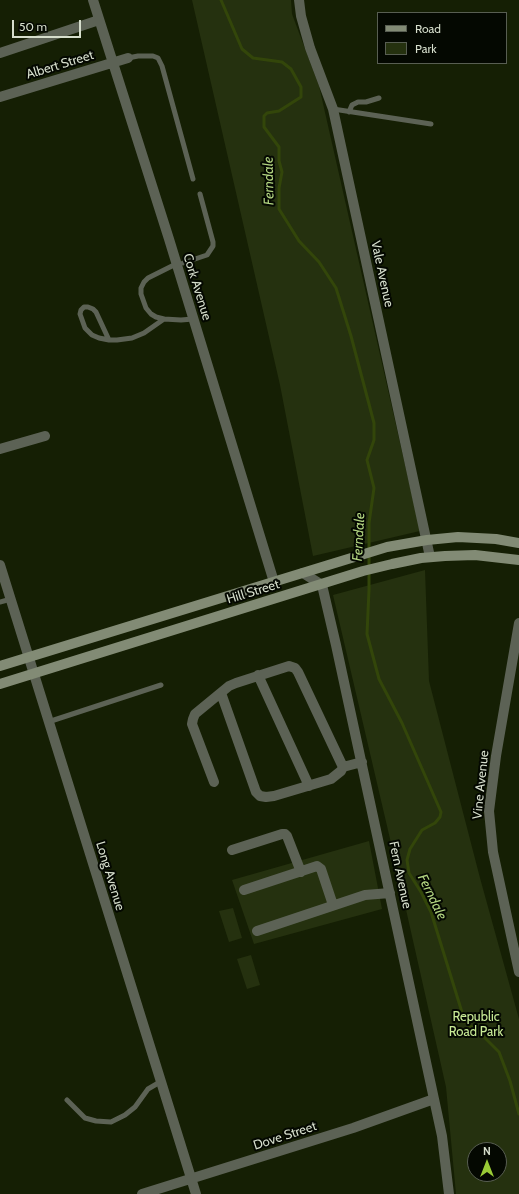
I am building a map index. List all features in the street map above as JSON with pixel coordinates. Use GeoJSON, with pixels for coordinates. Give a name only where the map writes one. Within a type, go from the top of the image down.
{"type":"FeatureCollection","features":[{"type":"Feature","properties":{"kind":"main road","name":"Hill Street"},"geometry":{"type":"LineString","coordinates":[[0,666],[387,547],[427,540],[458,537],[496,539],[519,543]]}},
{"type":"Feature","properties":{"kind":"main road","name":"Hill Street"},"geometry":{"type":"LineString","coordinates":[[0,684],[363,571],[392,564],[430,557],[475,555],[519,560]]}},
{"type":"Feature","properties":{"kind":"street","name":"Cork Avenue"},"geometry":{"type":"LineString","coordinates":[[93,0],[112,63],[180,263],[193,319],[274,582]]}},
{"type":"Feature","properties":{"kind":"street","name":"Vale Avenue"},"geometry":{"type":"LineString","coordinates":[[299,0],[301,16],[310,48],[333,109],[430,557]]}},
{"type":"Feature","properties":{"kind":"street"},"geometry":{"type":"LineString","coordinates":[[0,53],[99,20]]}},
{"type":"Feature","properties":{"kind":"street","name":"Albert Street"},"geometry":{"type":"LineString","coordinates":[[0,97],[128,58]]}},
{"type":"Feature","properties":{"kind":"street"},"geometry":{"type":"LineString","coordinates":[[0,449],[45,436]]}},
{"type":"Feature","properties":{"kind":"street","name":"Long Avenue"},"geometry":{"type":"LineString","coordinates":[[0,565],[196,1194]]}},
{"type":"Feature","properties":{"kind":"street"},"geometry":{"type":"LineString","coordinates":[[303,573],[322,585]]}},
{"type":"Feature","properties":{"kind":"street","name":"Fern Avenue"},"geometry":{"type":"LineString","coordinates":[[322,585],[362,762],[442,1136],[449,1194]]}},
{"type":"Feature","properties":{"kind":"street","name":"Vine Avenue"},"geometry":{"type":"LineString","coordinates":[[519,623],[496,756],[489,811],[493,852],[519,972]]}},
{"type":"Feature","properties":{"kind":"street"},"geometry":{"type":"LineString","coordinates":[[214,782],[192,724],[195,714],[236,683],[289,666],[295,668],[343,767]]}},
{"type":"Feature","properties":{"kind":"street"},"geometry":{"type":"LineString","coordinates":[[258,676],[309,786]]}},
{"type":"Feature","properties":{"kind":"street"},"geometry":{"type":"LineString","coordinates":[[221,693],[256,792],[260,796],[274,796],[309,786],[336,776],[343,767],[362,762]]}},
{"type":"Feature","properties":{"kind":"street"},"geometry":{"type":"LineString","coordinates":[[232,850],[285,834],[301,872]]}},
{"type":"Feature","properties":{"kind":"street"},"geometry":{"type":"LineString","coordinates":[[244,890],[317,866],[319,867],[333,905]]}},
{"type":"Feature","properties":{"kind":"street"},"geometry":{"type":"LineString","coordinates":[[257,931],[365,895],[390,892]]}},
{"type":"Feature","properties":{"kind":"street","name":"Dove Street"},"geometry":{"type":"LineString","coordinates":[[142,1194],[352,1128],[434,1099]]}},
{"type":"Feature","properties":{"kind":"lane"},"geometry":{"type":"LineString","coordinates":[[128,58],[138,56],[153,56],[158,58],[162,66],[193,179]]}},
{"type":"Feature","properties":{"kind":"lane"},"geometry":{"type":"LineString","coordinates":[[349,112],[352,105],[358,102],[366,102],[379,98]]}},
{"type":"Feature","properties":{"kind":"lane"},"geometry":{"type":"LineString","coordinates":[[333,109],[431,124]]}},
{"type":"Feature","properties":{"kind":"lane"},"geometry":{"type":"LineString","coordinates":[[193,319],[181,320],[156,317],[146,308],[141,294],[141,288],[148,278],[156,273],[180,263],[207,255],[213,246],[214,242],[200,194]]}},
{"type":"Feature","properties":{"kind":"lane"},"geometry":{"type":"LineString","coordinates":[[109,340],[96,312],[88,307],[84,307],[80,314],[85,328],[92,335],[109,340],[132,338],[144,333],[164,319]]}},
{"type":"Feature","properties":{"kind":"lane"},"geometry":{"type":"LineString","coordinates":[[0,602],[10,599]]}},
{"type":"Feature","properties":{"kind":"lane"},"geometry":{"type":"LineString","coordinates":[[48,722],[161,684]]}},
{"type":"Feature","properties":{"kind":"lane"},"geometry":{"type":"LineString","coordinates":[[67,1100],[84,1118],[110,1122],[136,1107],[148,1089],[160,1082]]}},
{"type":"Feature","properties":{"kind":"green space"},"geometry":{"type":"Polygon","coordinates":[[[192,0],[291,0],[292,14],[319,86],[420,531],[313,556],[280,385],[192,0]]]}},
{"type":"Feature","properties":{"kind":"green space","name":"Republic Road Park"},"geometry":{"type":"Polygon","coordinates":[[[425,570],[429,681],[480,878],[519,1019],[519,1194],[456,1194],[446,1087],[333,595],[425,570]]]}},
{"type":"Feature","properties":{"kind":"green space"},"geometry":{"type":"Polygon","coordinates":[[[369,841],[382,909],[254,944],[232,880],[369,841]]]}},
{"type":"Feature","properties":{"kind":"green space"},"geometry":{"type":"Polygon","coordinates":[[[233,908],[242,938],[229,942],[219,911],[233,908]]]}},
{"type":"Feature","properties":{"kind":"green space"},"geometry":{"type":"Polygon","coordinates":[[[251,955],[260,985],[247,989],[237,959],[251,955]]]}},
{"type":"Feature","properties":{"kind":"waterway","name":"Ferndale"},"geometry":{"type":"LineString","coordinates":[[221,0],[242,49],[253,58],[282,62],[291,69],[301,87],[301,97],[279,111],[267,113],[264,116],[264,127],[279,147],[279,161],[282,172],[279,188],[279,209],[299,241],[319,262],[336,288],[351,336],[374,423],[374,440],[367,460],[374,488],[369,523],[369,590],[367,634],[379,679],[402,723],[441,812],[440,817],[435,823],[422,830],[410,849],[407,860],[409,873],[431,912],[465,1022],[481,1034],[499,1052],[510,1081],[519,1114]]}}]}
